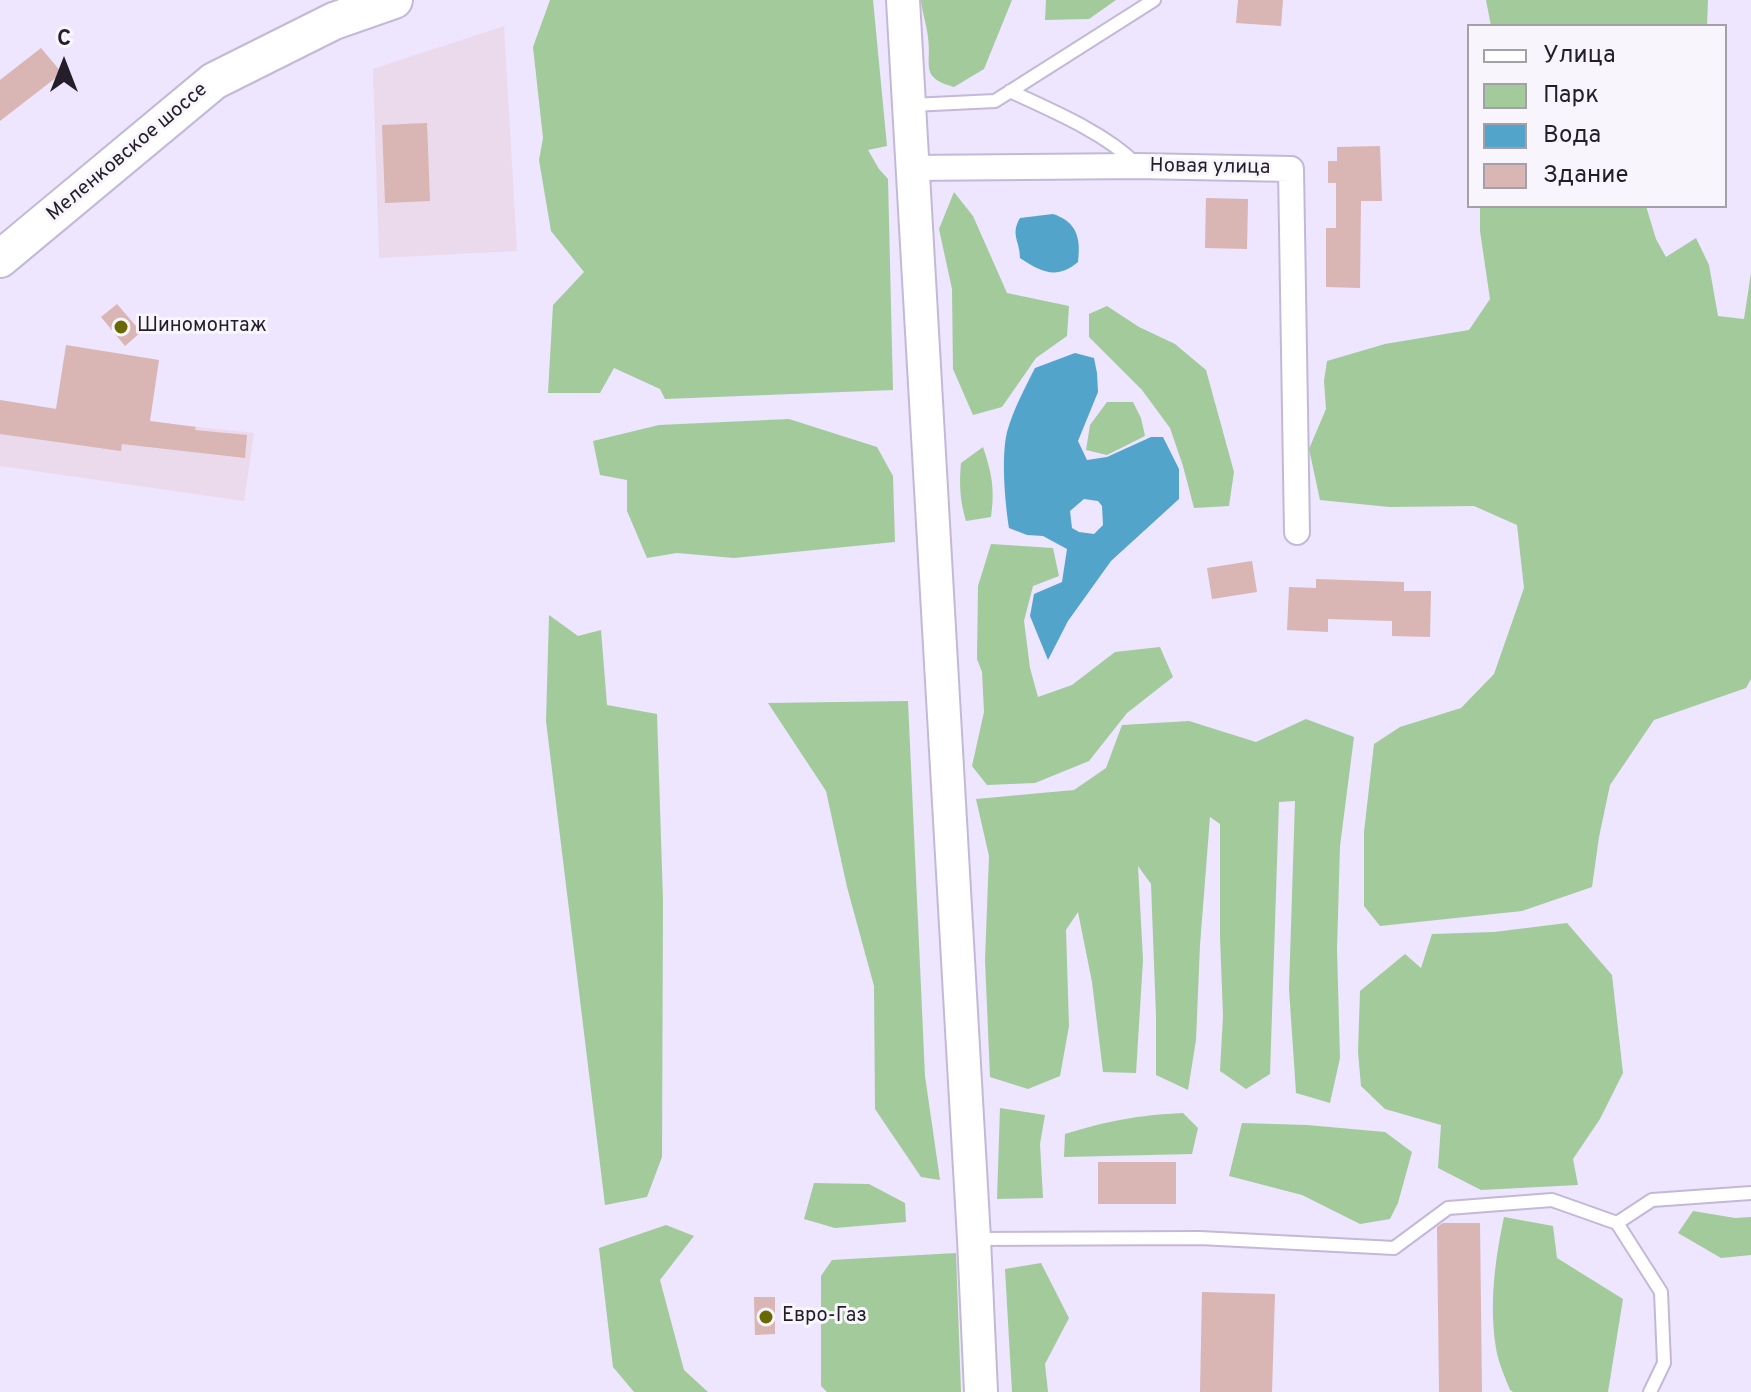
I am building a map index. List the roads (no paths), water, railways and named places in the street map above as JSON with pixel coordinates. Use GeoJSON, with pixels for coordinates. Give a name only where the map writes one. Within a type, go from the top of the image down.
{"type":"FeatureCollection","features":[{"type":"Feature","properties":{"kind":"main road","name":"Меленковское шоссе"},"geometry":{"type":"LineString","coordinates":[[0,259],[214,81],[334,21],[394,0]]}},
{"type":"Feature","properties":{"kind":"street"},"geometry":{"type":"LineString","coordinates":[[903,0],[981,1392]]}},
{"type":"Feature","properties":{"kind":"street","name":"Новая улица"},"geometry":{"type":"LineString","coordinates":[[911,168],[1138,166],[1291,169],[1297,532]]}},
{"type":"Feature","properties":{"kind":"lane"},"geometry":{"type":"LineString","coordinates":[[909,105],[995,101],[1154,0]]}},
{"type":"Feature","properties":{"kind":"lane"},"geometry":{"type":"LineString","coordinates":[[1010,91],[1123,151],[1138,166]]}},
{"type":"Feature","properties":{"kind":"lane"},"geometry":{"type":"LineString","coordinates":[[1617,1223],[1652,1200],[1751,1193]]}},
{"type":"Feature","properties":{"kind":"lane"},"geometry":{"type":"LineString","coordinates":[[974,1239],[1200,1238],[1394,1248],[1448,1208],[1552,1200],[1617,1223],[1661,1292],[1664,1363],[1650,1392]]}},
{"type":"Feature","properties":{"kind":"water"},"geometry":{"type":"Polygon","coordinates":[[[1053,214],[1061,217],[1076,232],[1078,262],[1063,271],[1049,272],[1020,258],[1016,234],[1020,218],[1053,214]]]}},
{"type":"Feature","properties":{"kind":"water"},"geometry":{"type":"Polygon","coordinates":[[[1075,353],[1094,358],[1098,392],[1078,441],[1087,460],[1107,457],[1151,437],[1163,437],[1179,469],[1179,499],[1111,561],[1068,621],[1048,660],[1030,616],[1034,594],[1062,582],[1067,549],[1043,536],[1027,535],[1009,528],[1004,480],[1007,432],[1035,368],[1075,353]],[[1084,499],[1070,511],[1072,528],[1094,534],[1103,525],[1102,506],[1098,501],[1084,499]]]}},
{"type":"Feature","properties":{"kind":"place","name":"Шиномонтаж"},"geometry":{"type":"Point","coordinates":[121,327]}},
{"type":"Feature","properties":{"kind":"place","name":"Евро-Газ"},"geometry":{"type":"Point","coordinates":[766,1317]}}]}
